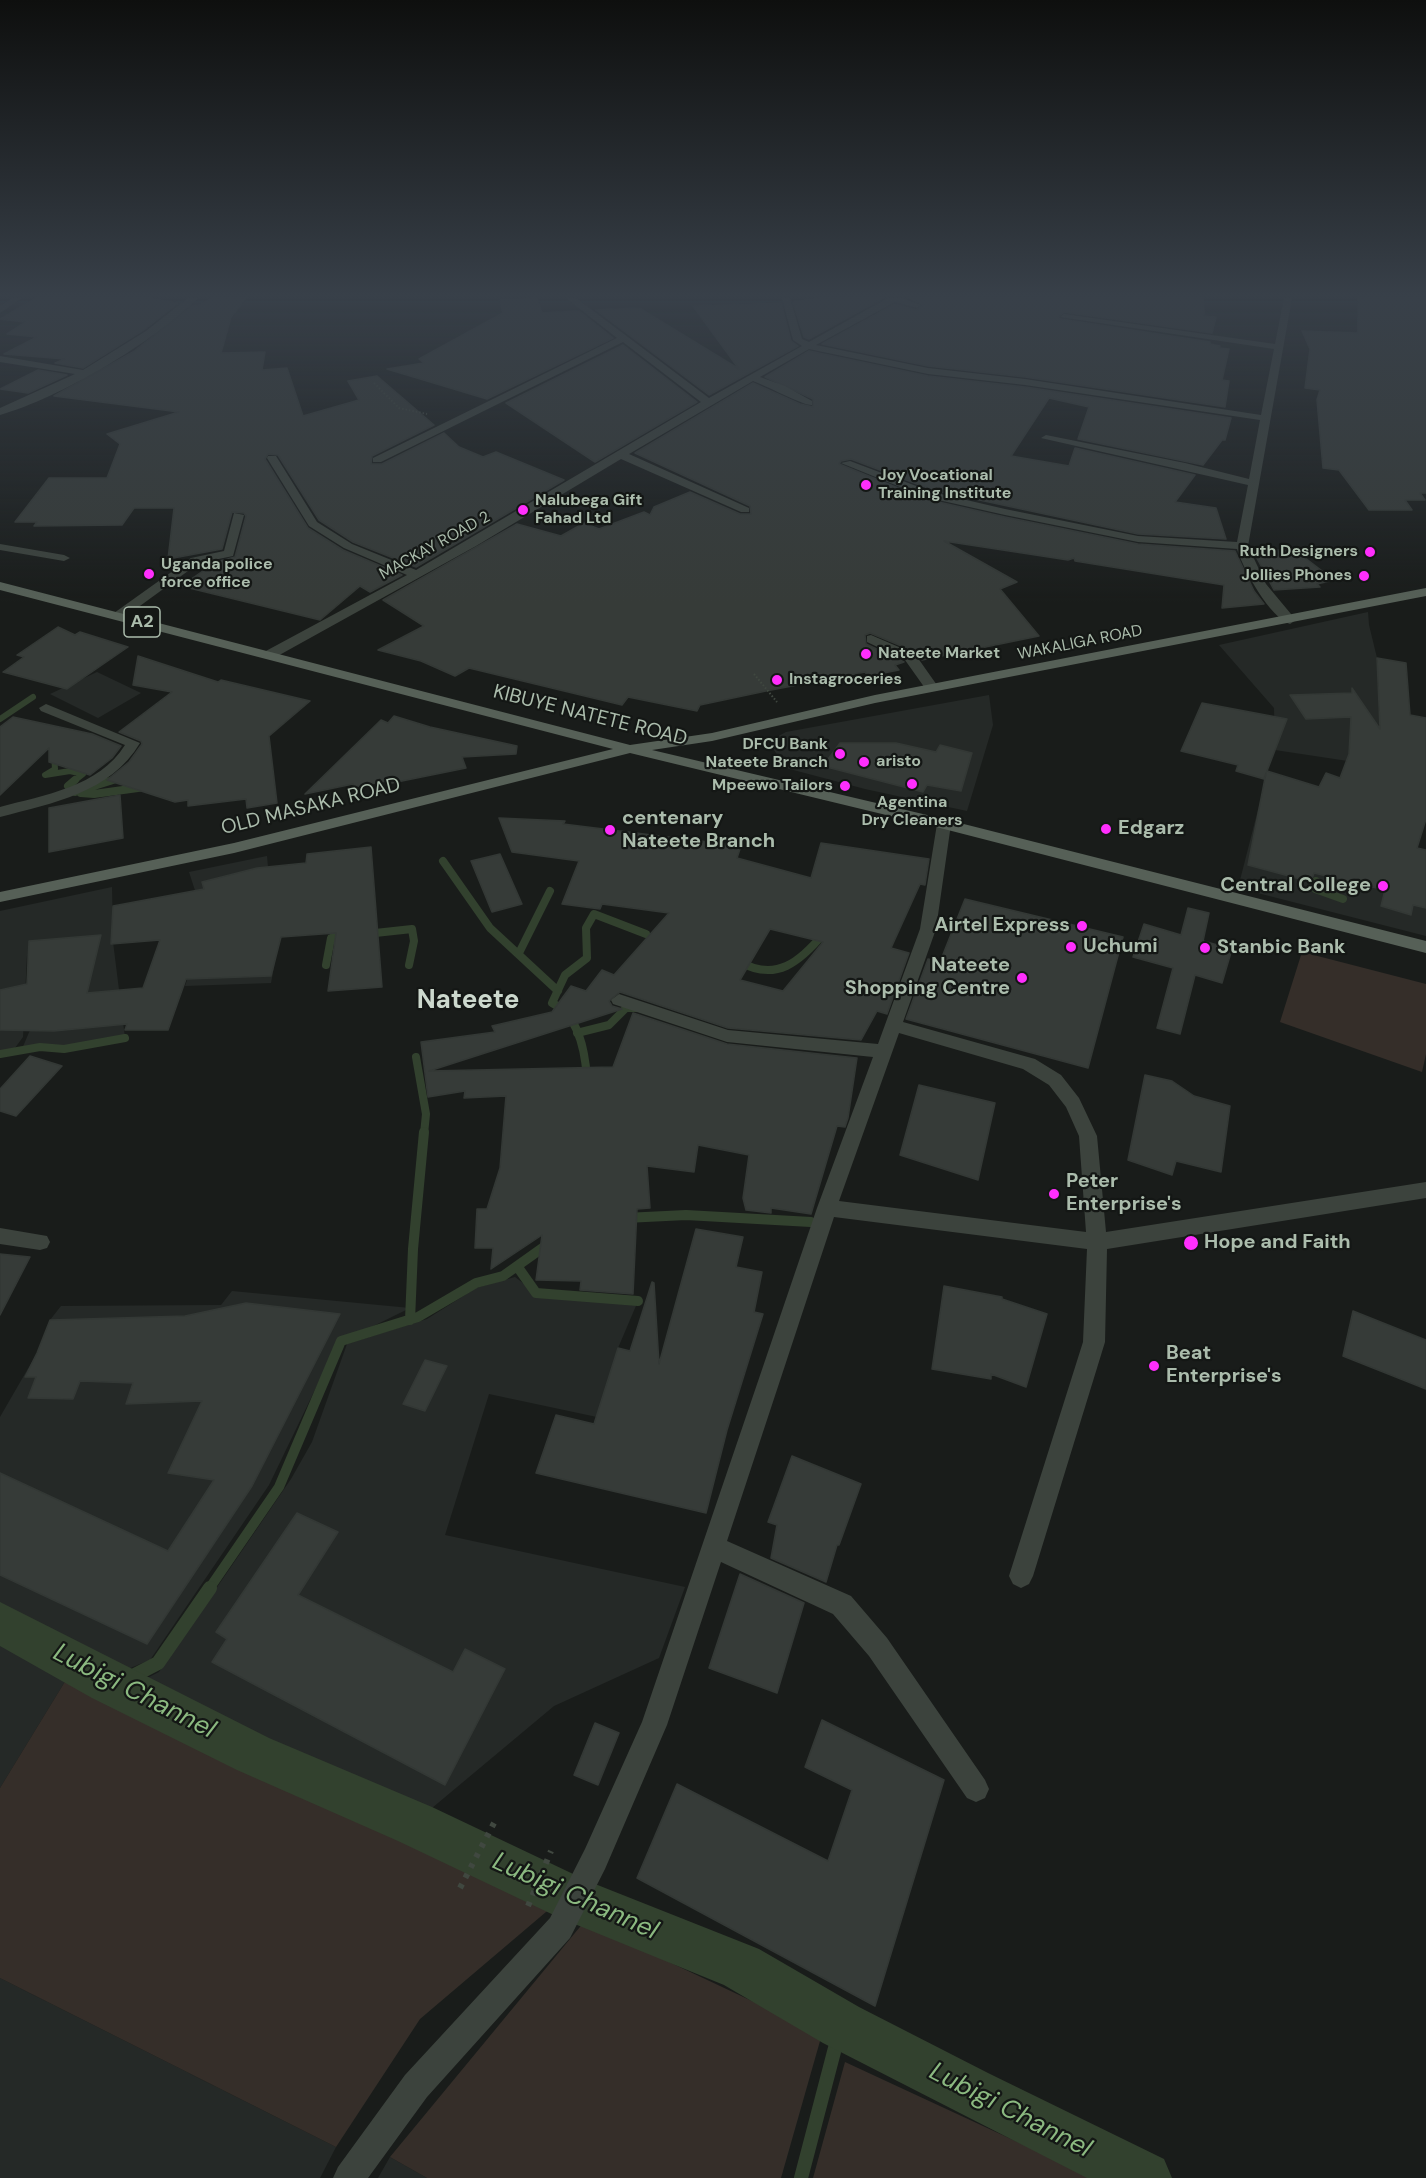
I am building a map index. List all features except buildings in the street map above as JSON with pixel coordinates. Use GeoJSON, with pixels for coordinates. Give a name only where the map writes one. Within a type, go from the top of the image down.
{"type":"FeatureCollection","features":[{"type":"Feature","properties":{"kind":"main road","name":"A2"},"geometry":{"type":"LineString","coordinates":[[0,586],[269,655]]}},
{"type":"Feature","properties":{"kind":"main road","name":"WAKALIGA ROAD"},"geometry":{"type":"LineString","coordinates":[[630,749],[712,737],[932,688],[1426,592]]}},
{"type":"Feature","properties":{"kind":"main road","name":"KIBUYE NATETE ROAD"},"geometry":{"type":"LineString","coordinates":[[269,655],[630,749],[944,824],[1426,947]]}},
{"type":"Feature","properties":{"kind":"main road","name":"OLD MASAKA ROAD"},"geometry":{"type":"LineString","coordinates":[[0,897],[234,848],[630,749]]}},
{"type":"Feature","properties":{"kind":"street"},"geometry":{"type":"LineString","coordinates":[[0,412],[27,400]]}},
{"type":"Feature","properties":{"kind":"street"},"geometry":{"type":"LineString","coordinates":[[377,460],[498,400]]}},
{"type":"Feature","properties":{"kind":"street","name":"MACKAY ROAD 2"},"geometry":{"type":"LineString","coordinates":[[269,655],[416,574],[713,400]]}},
{"type":"Feature","properties":{"kind":"street"},"geometry":{"type":"LineString","coordinates":[[803,400],[809,403]]}},
{"type":"Feature","properties":{"kind":"street"},"geometry":{"type":"LineString","coordinates":[[1142,400],[1264,418]]}},
{"type":"Feature","properties":{"kind":"street"},"geometry":{"type":"LineString","coordinates":[[1268,400],[1242,546],[1255,578],[1270,599],[1290,620]]}},
{"type":"Feature","properties":{"kind":"street"},"geometry":{"type":"LineString","coordinates":[[1046,438],[1174,464],[1252,483]]}},
{"type":"Feature","properties":{"kind":"street"},"geometry":{"type":"LineString","coordinates":[[622,454],[745,510]]}},
{"type":"Feature","properties":{"kind":"street"},"geometry":{"type":"LineString","coordinates":[[272,458],[313,524],[348,546],[416,574]]}},
{"type":"Feature","properties":{"kind":"street"},"geometry":{"type":"LineString","coordinates":[[846,463],[914,490],[971,509],[1138,539],[1242,546]]}},
{"type":"Feature","properties":{"kind":"street"},"geometry":{"type":"LineString","coordinates":[[118,616],[195,560],[229,554],[238,515]]}},
{"type":"Feature","properties":{"kind":"street"},"geometry":{"type":"LineString","coordinates":[[0,547],[64,558]]}},
{"type":"Feature","properties":{"kind":"street"},"geometry":{"type":"LineString","coordinates":[[871,639],[910,657],[932,688]]}},
{"type":"Feature","properties":{"kind":"street"},"geometry":{"type":"LineString","coordinates":[[0,812],[80,787],[105,775],[129,753],[134,743],[46,708]]}},
{"type":"Feature","properties":{"kind":"street"},"geometry":{"type":"LineString","coordinates":[[349,2178],[416,2086],[560,1928],[595,1859],[654,1725],[827,1208],[928,929],[944,824]]}},
{"type":"Feature","properties":{"kind":"street"},"geometry":{"type":"LineString","coordinates":[[620,1000],[727,1036],[882,1051]]}},
{"type":"Feature","properties":{"kind":"street"},"geometry":{"type":"LineString","coordinates":[[892,1024],[1029,1064],[1055,1080],[1073,1103],[1088,1136],[1096,1242],[1094,1342],[1021,1576]]}},
{"type":"Feature","properties":{"kind":"street"},"geometry":{"type":"LineString","coordinates":[[827,1208],[1096,1242],[1426,1190]]}},
{"type":"Feature","properties":{"kind":"street"},"geometry":{"type":"LineString","coordinates":[[0,1236],[40,1242]]}},
{"type":"Feature","properties":{"kind":"street"},"geometry":{"type":"LineString","coordinates":[[713,1546],[842,1605],[878,1647],[976,1789]]}},
{"type":"Feature","properties":{"kind":"path"},"geometry":{"type":"LineString","coordinates":[[391,400],[399,408],[457,420]]}},
{"type":"Feature","properties":{"kind":"path"},"geometry":{"type":"LineString","coordinates":[[754,674],[791,719]]}},
{"type":"Feature","properties":{"kind":"path"},"geometry":{"type":"LineString","coordinates":[[460,1888],[494,1823]]}},
{"type":"Feature","properties":{"kind":"path"},"geometry":{"type":"LineString","coordinates":[[528,1906],[551,1851]]}},
{"type":"Feature","properties":{"kind":"shaded area"},"geometry":{"type":"Polygon","coordinates":[[[1368,612],[1377,658],[1381,766],[1275,750],[1274,708],[1219,645],[1368,612]]]}},
{"type":"Feature","properties":{"kind":"shaded area"},"geometry":{"type":"Polygon","coordinates":[[[97,672],[141,693],[98,718],[50,694],[97,672]]]}},
{"type":"Feature","properties":{"kind":"shaded area"},"geometry":{"type":"Polygon","coordinates":[[[989,695],[993,725],[967,811],[865,789],[786,768],[772,747],[773,739],[786,732],[989,695]]]}},
{"type":"Feature","properties":{"kind":"shaded area"},"geometry":{"type":"Polygon","coordinates":[[[1261,798],[1306,812],[1328,825],[1426,850],[1426,936],[1238,888],[1261,798]]]}},
{"type":"Feature","properties":{"kind":"shaded area"},"geometry":{"type":"Polygon","coordinates":[[[267,856],[276,957],[271,983],[185,986],[206,924],[189,872],[267,856]]]}},
{"type":"Feature","properties":{"kind":"shaded area"},"geometry":{"type":"Polygon","coordinates":[[[112,887],[113,942],[125,1038],[64,1049],[40,1047],[13,1052],[22,1049],[30,1030],[27,955],[23,1037],[12,1052],[0,1054],[0,911],[112,887]]]}},
{"type":"Feature","properties":{"kind":"shaded area"},"geometry":{"type":"Polygon","coordinates":[[[1302,952],[1426,984],[1426,1054],[1422,1072],[1280,1022],[1302,952]]]}},
{"type":"Feature","properties":{"kind":"shaded area"},"geometry":{"type":"Polygon","coordinates":[[[515,1277],[536,1293],[638,1301],[618,1348],[597,1417],[489,1394],[445,1535],[685,1587],[659,1658],[554,1706],[426,1813],[139,1682],[159,1672],[291,1479],[312,1442],[347,1344],[427,1319],[476,1288],[515,1277]]]}},
{"type":"Feature","properties":{"kind":"shaded area"},"geometry":{"type":"Polygon","coordinates":[[[232,1291],[410,1308],[337,1344],[269,1485],[150,1660],[118,1673],[0,1608],[0,1417],[37,1353],[50,1320],[61,1306],[221,1305],[232,1291]]]}},
{"type":"Feature","properties":{"kind":"shaded area"},"geometry":{"type":"Polygon","coordinates":[[[0,1636],[69,1675],[0,1788],[0,1636]]]}},
{"type":"Feature","properties":{"kind":"shaded area"},"geometry":{"type":"Polygon","coordinates":[[[69,1675],[553,1906],[420,2019],[336,2147],[0,1978],[0,1788],[69,1675]]]}},
{"type":"Feature","properties":{"kind":"shaded area"},"geometry":{"type":"Polygon","coordinates":[[[584,1922],[822,2034],[781,2178],[427,2178],[390,2157],[584,1922]]]}},
{"type":"Feature","properties":{"kind":"shaded area"},"geometry":{"type":"Polygon","coordinates":[[[0,1978],[336,2147],[320,2178],[0,2178],[0,1978]]]}},
{"type":"Feature","properties":{"kind":"shaded area"},"geometry":{"type":"Polygon","coordinates":[[[845,2062],[1095,2178],[813,2178],[845,2062]]]}},
{"type":"Feature","properties":{"kind":"shaded area"},"geometry":{"type":"Polygon","coordinates":[[[390,2157],[427,2178],[378,2178],[390,2157]]]}},
{"type":"Feature","properties":{"kind":"waterway"},"geometry":{"type":"LineString","coordinates":[[0,719],[33,697]]}},
{"type":"Feature","properties":{"kind":"waterway"},"geometry":{"type":"LineString","coordinates":[[54,753],[55,769],[45,775],[70,771],[83,774],[73,782]]}},
{"type":"Feature","properties":{"kind":"waterway"},"geometry":{"type":"LineString","coordinates":[[109,782],[120,777]]}},
{"type":"Feature","properties":{"kind":"waterway"},"geometry":{"type":"LineString","coordinates":[[75,780],[68,786],[75,792],[113,780]]}},
{"type":"Feature","properties":{"kind":"waterway"},"geometry":{"type":"LineString","coordinates":[[81,793],[94,794],[145,787]]}},
{"type":"Feature","properties":{"kind":"waterway"},"geometry":{"type":"LineString","coordinates":[[443,861],[490,928],[558,991]]}},
{"type":"Feature","properties":{"kind":"waterway"},"geometry":{"type":"LineString","coordinates":[[1316,881],[1315,889],[1343,899]]}},
{"type":"Feature","properties":{"kind":"waterway"},"geometry":{"type":"LineString","coordinates":[[519,953],[550,891]]}},
{"type":"Feature","properties":{"kind":"waterway"},"geometry":{"type":"LineString","coordinates":[[558,991],[565,975],[587,958],[586,928],[594,914],[646,934]]}},
{"type":"Feature","properties":{"kind":"waterway"},"geometry":{"type":"LineString","coordinates":[[366,934],[412,929],[414,941],[409,965]]}},
{"type":"Feature","properties":{"kind":"waterway"},"geometry":{"type":"LineString","coordinates":[[738,961],[764,970],[786,966],[797,960],[825,932]]}},
{"type":"Feature","properties":{"kind":"waterway"},"geometry":{"type":"LineString","coordinates":[[326,965],[331,938],[346,936]]}},
{"type":"Feature","properties":{"kind":"waterway"},"geometry":{"type":"LineString","coordinates":[[558,991],[552,1003],[569,1016],[578,1033]]}},
{"type":"Feature","properties":{"kind":"waterway"},"geometry":{"type":"LineString","coordinates":[[578,1033],[609,1025],[626,1008],[638,1008]]}},
{"type":"Feature","properties":{"kind":"waterway"},"geometry":{"type":"LineString","coordinates":[[578,1033],[587,1078]]}},
{"type":"Feature","properties":{"kind":"waterway"},"geometry":{"type":"LineString","coordinates":[[0,1054],[40,1047],[64,1049],[125,1038]]}},
{"type":"Feature","properties":{"kind":"waterway"},"geometry":{"type":"LineString","coordinates":[[416,1057],[426,1114],[424,1134]]}},
{"type":"Feature","properties":{"kind":"waterway"},"geometry":{"type":"LineString","coordinates":[[410,1319],[413,1249],[424,1132]]}},
{"type":"Feature","properties":{"kind":"waterway"},"geometry":{"type":"LineString","coordinates":[[625,1218],[686,1215],[811,1222]]}},
{"type":"Feature","properties":{"kind":"waterway"},"geometry":{"type":"LineString","coordinates":[[517,1266],[548,1244]]}},
{"type":"Feature","properties":{"kind":"waterway"},"geometry":{"type":"LineString","coordinates":[[410,1319],[476,1283],[503,1276],[517,1266]]}},
{"type":"Feature","properties":{"kind":"waterway"},"geometry":{"type":"LineString","coordinates":[[517,1266],[536,1293],[638,1301]]}},
{"type":"Feature","properties":{"kind":"waterway"},"geometry":{"type":"LineString","coordinates":[[209,1589],[279,1487],[341,1341],[410,1319]]}},
{"type":"Feature","properties":{"kind":"waterway"},"geometry":{"type":"LineString","coordinates":[[108,1682],[131,1677],[158,1663],[210,1588]]}},
{"type":"Feature","properties":{"kind":"waterway","name":"Lubigi Channel"},"geometry":{"type":"LineString","coordinates":[[0,1623],[108,1682],[253,1754],[415,1824],[577,1901],[741,1967],[841,2025],[969,2092],[1145,2178]]}},
{"type":"Feature","properties":{"kind":"waterway"},"geometry":{"type":"LineString","coordinates":[[801,2178],[841,2025]]}},
{"type":"Feature","properties":{"kind":"place","name":"Joy Vocational Training Institute"},"geometry":{"type":"Point","coordinates":[866,485]}},
{"type":"Feature","properties":{"kind":"place","name":"Nalubega Gift Fahad Ltd"},"geometry":{"type":"Point","coordinates":[523,510]}},
{"type":"Feature","properties":{"kind":"place","name":"Ruth Designers"},"geometry":{"type":"Point","coordinates":[1370,552]}},
{"type":"Feature","properties":{"kind":"place","name":"Uganda police force office"},"geometry":{"type":"Point","coordinates":[149,574]}},
{"type":"Feature","properties":{"kind":"place","name":"Jollies Phones"},"geometry":{"type":"Point","coordinates":[1364,576]}},
{"type":"Feature","properties":{"kind":"place","name":"Nateete Market"},"geometry":{"type":"Point","coordinates":[866,654]}},
{"type":"Feature","properties":{"kind":"place","name":"Instagroceries"},"geometry":{"type":"Point","coordinates":[777,680]}},
{"type":"Feature","properties":{"kind":"place","name":"DFCU Bank Nateete Branch"},"geometry":{"type":"Point","coordinates":[840,754]}},
{"type":"Feature","properties":{"kind":"place","name":"aristo"},"geometry":{"type":"Point","coordinates":[864,762]}},
{"type":"Feature","properties":{"kind":"place","name":"Agentina Dry Cleaners"},"geometry":{"type":"Point","coordinates":[912,784]}},
{"type":"Feature","properties":{"kind":"place","name":"Mpeewo Tailors"},"geometry":{"type":"Point","coordinates":[845,786]}},
{"type":"Feature","properties":{"kind":"place","name":"Edgarz"},"geometry":{"type":"Point","coordinates":[1106,829]}},
{"type":"Feature","properties":{"kind":"place","name":"centenary Nateete Branch"},"geometry":{"type":"Point","coordinates":[610,830]}},
{"type":"Feature","properties":{"kind":"place","name":"Central College"},"geometry":{"type":"Point","coordinates":[1383,886]}},
{"type":"Feature","properties":{"kind":"place","name":"Airtel Express"},"geometry":{"type":"Point","coordinates":[1082,926]}},
{"type":"Feature","properties":{"kind":"place","name":"Uchumi"},"geometry":{"type":"Point","coordinates":[1071,947]}},
{"type":"Feature","properties":{"kind":"place","name":"Stanbic Bank"},"geometry":{"type":"Point","coordinates":[1205,948]}},
{"type":"Feature","properties":{"kind":"place","name":"Nateete Shopping Centre"},"geometry":{"type":"Point","coordinates":[1022,978]}},
{"type":"Feature","properties":{"kind":"place","name":"Peter Enterprise's"},"geometry":{"type":"Point","coordinates":[1054,1194]}},
{"type":"Feature","properties":{"kind":"place","name":"Hope and Faith"},"geometry":{"type":"Point","coordinates":[1191,1243]}},
{"type":"Feature","properties":{"kind":"place","name":"Beat Enterprise's"},"geometry":{"type":"Point","coordinates":[1154,1366]}},
{"type":"Feature","properties":{"kind":"district","name":"Nateete"},"geometry":{"type":"Point","coordinates":[468,1001]}}]}
